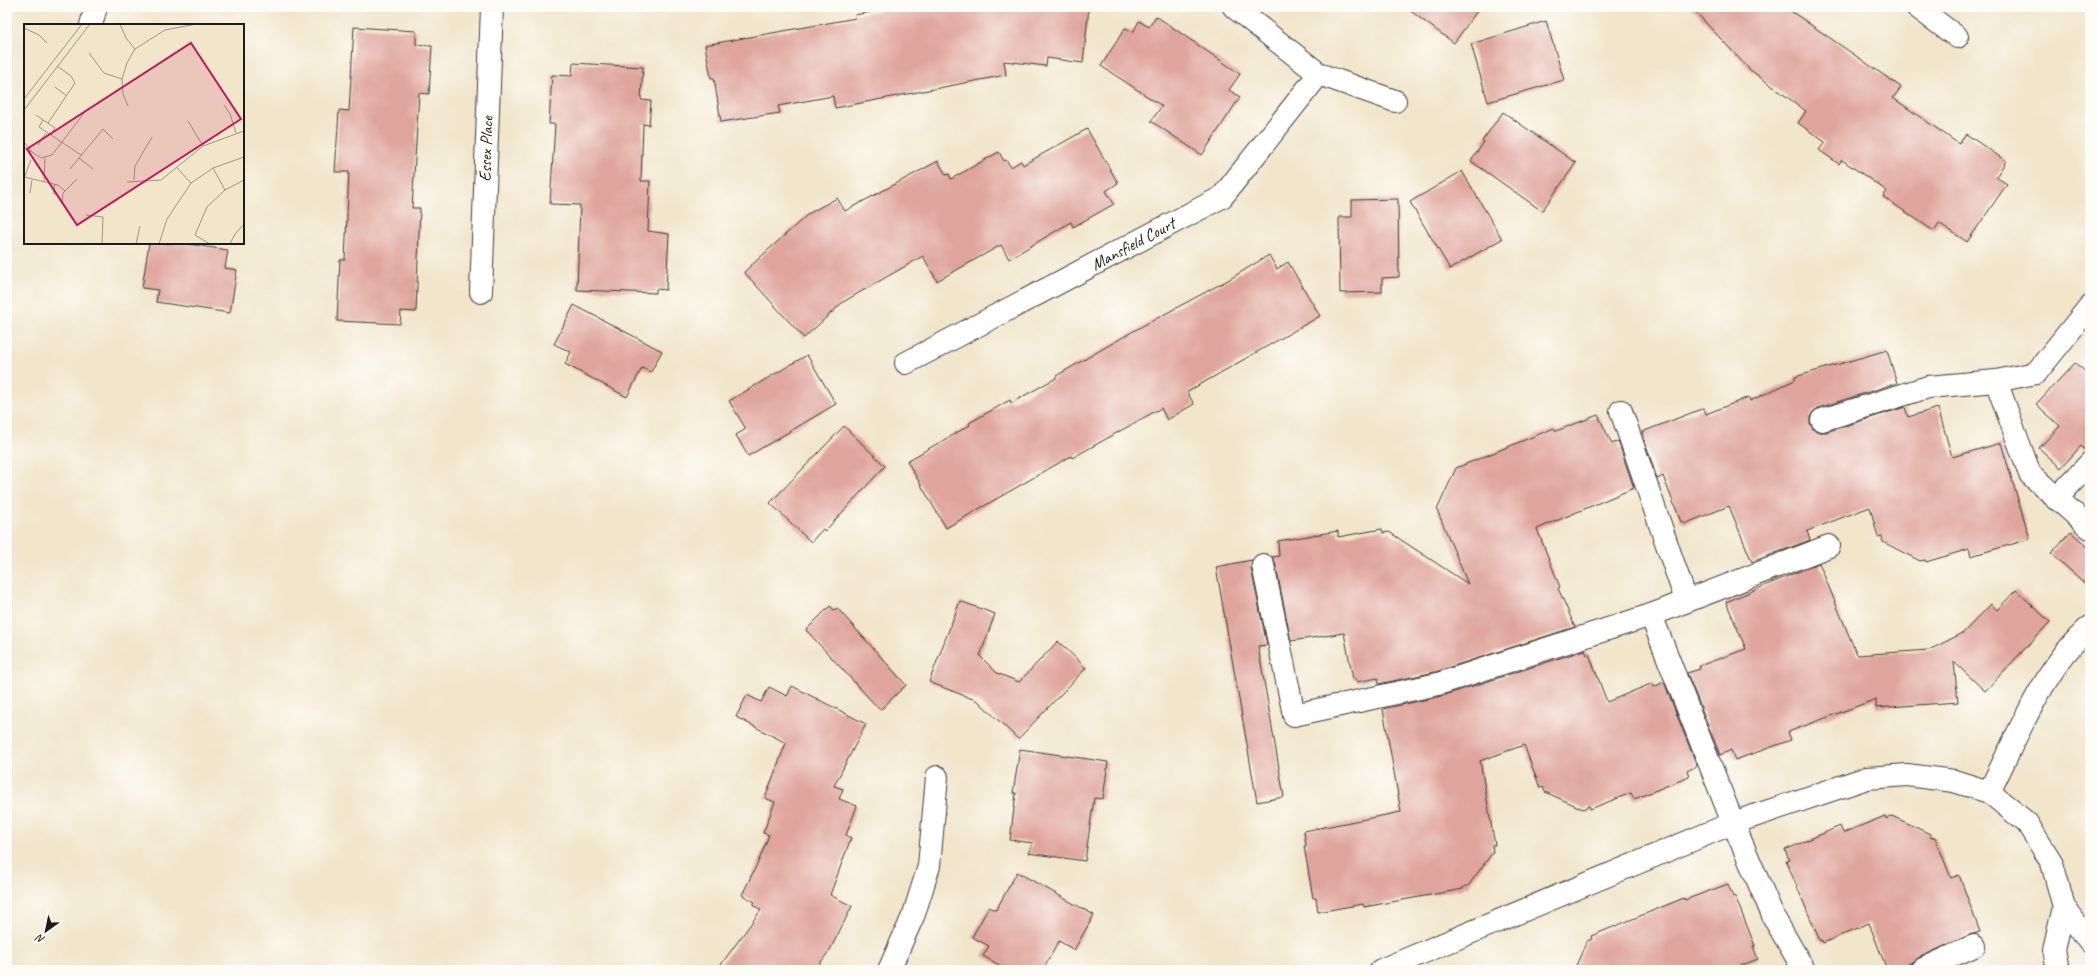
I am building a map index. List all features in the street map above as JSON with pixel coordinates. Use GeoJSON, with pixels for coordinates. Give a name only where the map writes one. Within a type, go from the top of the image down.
{"type":"FeatureCollection","features":[{"type":"Feature","properties":{"kind":"street"},"geometry":{"type":"LineString","coordinates":[[91,24],[96,7]]}},
{"type":"Feature","properties":{"kind":"street","name":"Essex Place"},"geometry":{"type":"LineString","coordinates":[[480,292],[492,7]]}},
{"type":"Feature","properties":{"kind":"street"},"geometry":{"type":"LineString","coordinates":[[1234,7],[1319,74],[1395,101]]}},
{"type":"Feature","properties":{"kind":"street"},"geometry":{"type":"LineString","coordinates":[[1917,7],[1956,37]]}},
{"type":"Feature","properties":{"kind":"street","name":"Mansfield Court"},"geometry":{"type":"LineString","coordinates":[[906,363],[1222,197],[1319,74]]}},
{"type":"Feature","properties":{"kind":"street"},"geometry":{"type":"LineString","coordinates":[[1822,420],[1928,387],[1996,381],[2036,374],[2090,306]]}},
{"type":"Feature","properties":{"kind":"street"},"geometry":{"type":"LineString","coordinates":[[1996,381],[2030,474],[2090,528]]}},
{"type":"Feature","properties":{"kind":"street"},"geometry":{"type":"LineString","coordinates":[[1621,410],[1686,600]]}},
{"type":"Feature","properties":{"kind":"street"},"geometry":{"type":"LineString","coordinates":[[2056,499],[2090,463]]}},
{"type":"Feature","properties":{"kind":"street"},"geometry":{"type":"LineString","coordinates":[[1263,565],[1294,715],[1438,684],[1651,615],[1686,600],[1829,546]]}},
{"type":"Feature","properties":{"kind":"street"},"geometry":{"type":"LineString","coordinates":[[1651,615],[1733,823],[1797,968]]}},
{"type":"Feature","properties":{"kind":"street"},"geometry":{"type":"LineString","coordinates":[[1989,792],[2054,668],[2076,638],[2090,627]]}},
{"type":"Feature","properties":{"kind":"street"},"geometry":{"type":"LineString","coordinates":[[1381,970],[1733,823],[1867,778],[1907,775],[1954,781],[1989,792],[2027,823],[2052,863],[2064,907],[2090,943]]}},
{"type":"Feature","properties":{"kind":"street"},"geometry":{"type":"LineString","coordinates":[[889,970],[914,914],[928,866],[937,777]]}},
{"type":"Feature","properties":{"kind":"street"},"geometry":{"type":"LineString","coordinates":[[2058,970],[2054,950],[2064,907]]}},
{"type":"Feature","properties":{"kind":"street"},"geometry":{"type":"LineString","coordinates":[[1921,970],[1974,946]]}},
{"type":"Feature","properties":{"kind":"building"},"geometry":{"type":"Polygon","coordinates":[[[881,7],[1089,7],[1083,63],[1047,58],[1046,66],[1004,61],[1006,75],[835,108],[833,96],[778,106],[780,113],[721,122],[714,78],[711,78],[705,45],[856,18],[855,15],[881,10],[881,7]]]}},
{"type":"Feature","properties":{"kind":"building"},"geometry":{"type":"Polygon","coordinates":[[[1405,7],[1480,7],[1454,43],[1405,7]]]}},
{"type":"Feature","properties":{"kind":"building"},"geometry":{"type":"Polygon","coordinates":[[[1691,7],[1785,7],[1901,87],[1893,98],[1959,144],[1966,134],[2006,161],[1996,177],[2007,184],[1967,242],[1939,223],[1934,231],[1883,197],[1887,191],[1842,160],[1839,164],[1819,150],[1825,142],[1798,123],[1806,111],[1749,69],[1691,7]]]}},
{"type":"Feature","properties":{"kind":"building"},"geometry":{"type":"Polygon","coordinates":[[[1156,16],[1240,74],[1229,90],[1240,97],[1202,155],[1151,121],[1162,106],[1101,66],[1125,28],[1133,32],[1139,21],[1149,27],[1156,16]]]}},
{"type":"Feature","properties":{"kind":"building"},"geometry":{"type":"Polygon","coordinates":[[[1546,21],[1564,80],[1488,102],[1471,44],[1546,21]]]}},
{"type":"Feature","properties":{"kind":"building"},"geometry":{"type":"Polygon","coordinates":[[[354,27],[416,31],[416,45],[432,46],[429,94],[419,93],[412,208],[420,208],[416,312],[401,311],[400,324],[337,321],[340,260],[345,260],[349,172],[335,172],[339,110],[349,111],[354,27]]]}},
{"type":"Feature","properties":{"kind":"building"},"geometry":{"type":"Polygon","coordinates":[[[573,63],[643,67],[641,100],[651,101],[649,125],[643,124],[641,181],[650,181],[648,231],[669,234],[666,290],[656,289],[656,293],[577,290],[580,205],[550,204],[555,124],[549,124],[552,75],[572,76],[573,63]]]}},
{"type":"Feature","properties":{"kind":"building"},"geometry":{"type":"Polygon","coordinates":[[[1503,112],[1576,163],[1542,211],[1471,161],[1484,142],[1482,141],[1503,112]]]}},
{"type":"Feature","properties":{"kind":"building"},"geometry":{"type":"Polygon","coordinates":[[[1087,129],[1118,183],[1106,191],[1114,204],[1073,227],[1071,222],[1009,259],[1001,245],[937,281],[923,256],[843,302],[804,338],[744,272],[808,214],[837,198],[845,211],[938,161],[946,175],[949,174],[951,179],[999,152],[1004,161],[1006,160],[1011,167],[1021,161],[1023,165],[1087,129]]]}},
{"type":"Feature","properties":{"kind":"building"},"geometry":{"type":"Polygon","coordinates":[[[1462,171],[1502,239],[1450,269],[1410,202],[1462,171]]]}},
{"type":"Feature","properties":{"kind":"building"},"geometry":{"type":"Polygon","coordinates":[[[1398,199],[1399,277],[1382,278],[1382,292],[1340,293],[1339,217],[1352,217],[1352,200],[1398,199]]]}},
{"type":"Feature","properties":{"kind":"building"},"geometry":{"type":"Polygon","coordinates":[[[149,244],[187,244],[228,250],[225,268],[237,270],[230,313],[156,302],[158,290],[142,288],[149,244]]]}},
{"type":"Feature","properties":{"kind":"building"},"geometry":{"type":"Polygon","coordinates":[[[1269,255],[1277,269],[1288,262],[1320,316],[1187,392],[1194,404],[1167,420],[1161,408],[1072,458],[1071,456],[946,528],[907,461],[970,425],[969,423],[1010,400],[1011,403],[1056,378],[1056,376],[1137,329],[1228,280],[1269,255]]]}},
{"type":"Feature","properties":{"kind":"building"},"geometry":{"type":"Polygon","coordinates":[[[574,305],[662,351],[651,372],[642,368],[627,397],[565,364],[571,352],[554,344],[574,305]]]}},
{"type":"Feature","properties":{"kind":"building"},"geometry":{"type":"Polygon","coordinates":[[[1887,350],[1897,383],[1818,408],[1810,417],[1810,423],[1813,429],[1819,432],[1826,432],[1905,407],[1908,417],[1938,408],[1952,457],[2001,443],[2030,539],[1971,556],[1969,549],[1926,562],[1925,560],[1920,561],[1883,542],[1882,536],[1878,537],[1870,507],[1807,531],[1810,540],[1752,562],[1729,506],[1684,524],[1683,521],[1681,522],[1663,476],[1657,479],[1642,432],[1704,408],[1706,414],[1749,397],[1750,401],[1795,380],[1795,377],[1887,350]]]}},
{"type":"Feature","properties":{"kind":"building"},"geometry":{"type":"Polygon","coordinates":[[[807,355],[836,404],[748,456],[736,435],[746,429],[729,401],[807,355]]]}},
{"type":"Feature","properties":{"kind":"building"},"geometry":{"type":"Polygon","coordinates":[[[2075,363],[2090,375],[2090,451],[2086,451],[2081,446],[2061,468],[2039,448],[2060,426],[2036,404],[2075,363]]]}},
{"type":"Feature","properties":{"kind":"building"},"geometry":{"type":"Polygon","coordinates":[[[1598,415],[1612,444],[1618,441],[1634,488],[1537,529],[1560,587],[1558,588],[1575,627],[1435,672],[1379,684],[1378,678],[1356,682],[1356,679],[1353,679],[1344,633],[1291,641],[1275,562],[1272,557],[1279,556],[1278,541],[1338,531],[1338,537],[1382,529],[1383,533],[1389,532],[1468,584],[1437,510],[1456,468],[1554,428],[1556,431],[1598,415]]]}},
{"type":"Feature","properties":{"kind":"building"},"geometry":{"type":"Polygon","coordinates":[[[844,426],[885,466],[825,531],[823,529],[811,542],[770,503],[844,426]]]}},
{"type":"Feature","properties":{"kind":"building"},"geometry":{"type":"Polygon","coordinates":[[[2071,532],[2090,549],[2090,588],[2051,553],[2071,532]]]}},
{"type":"Feature","properties":{"kind":"building"},"geometry":{"type":"Polygon","coordinates":[[[1252,560],[1251,568],[1267,645],[1258,646],[1284,797],[1257,802],[1216,567],[1252,560]]]}},
{"type":"Feature","properties":{"kind":"building"},"geometry":{"type":"Polygon","coordinates":[[[1819,563],[1857,655],[1929,650],[1963,633],[1991,604],[1997,610],[2016,590],[2050,622],[1985,691],[1954,662],[1958,702],[1876,708],[1876,699],[1788,732],[1791,740],[1735,760],[1731,750],[1720,755],[1687,673],[1700,669],[1699,666],[1746,649],[1726,602],[1819,563]]]}},
{"type":"Feature","properties":{"kind":"building"},"geometry":{"type":"Polygon","coordinates":[[[960,601],[995,614],[980,656],[997,673],[1019,682],[1058,641],[1086,668],[1018,739],[978,701],[929,682],[960,601]]]}},
{"type":"Feature","properties":{"kind":"building"},"geometry":{"type":"Polygon","coordinates":[[[830,606],[834,610],[837,608],[906,685],[880,710],[806,630],[830,606]]]}},
{"type":"Feature","properties":{"kind":"building"},"geometry":{"type":"Polygon","coordinates":[[[1585,650],[1587,655],[1589,654],[1607,702],[1653,683],[1654,687],[1664,682],[1697,766],[1687,771],[1689,777],[1634,799],[1631,793],[1590,809],[1589,806],[1583,809],[1545,792],[1543,787],[1540,788],[1524,745],[1480,761],[1495,845],[1492,845],[1493,852],[1468,886],[1463,887],[1463,889],[1364,907],[1363,904],[1318,912],[1316,898],[1313,898],[1304,846],[1306,846],[1304,831],[1401,812],[1383,709],[1442,696],[1585,650]]]}},
{"type":"Feature","properties":{"kind":"building"},"geometry":{"type":"Polygon","coordinates":[[[792,686],[866,724],[834,786],[843,789],[839,799],[857,806],[846,835],[851,838],[830,895],[852,906],[830,950],[815,970],[717,970],[761,910],[753,905],[755,902],[742,895],[769,835],[763,833],[775,802],[765,798],[786,743],[736,717],[747,695],[761,702],[769,687],[787,696],[792,686]]]}},
{"type":"Feature","properties":{"kind":"building"},"geometry":{"type":"Polygon","coordinates":[[[1020,749],[1108,762],[1103,799],[1094,798],[1085,861],[1028,853],[1033,843],[1010,840],[1016,793],[1013,793],[1020,749]]]}},
{"type":"Feature","properties":{"kind":"building"},"geometry":{"type":"Polygon","coordinates":[[[1885,816],[1886,819],[1892,816],[1930,834],[1931,838],[1935,837],[1951,878],[1959,875],[1980,932],[1969,935],[1916,959],[1911,963],[1891,970],[1887,970],[1869,923],[1823,943],[1822,940],[1820,941],[1786,861],[1789,860],[1785,850],[1840,826],[1843,833],[1885,816]]]}},
{"type":"Feature","properties":{"kind":"building"},"geometry":{"type":"Polygon","coordinates":[[[1017,872],[1094,915],[1074,950],[1059,941],[1043,970],[1008,970],[983,956],[989,946],[972,937],[989,907],[996,910],[1017,872]]]}},
{"type":"Feature","properties":{"kind":"building"},"geometry":{"type":"Polygon","coordinates":[[[1728,884],[1733,897],[1735,896],[1755,946],[1753,946],[1758,959],[1729,970],[1574,970],[1587,941],[1592,939],[1591,936],[1684,898],[1685,900],[1728,884]]]}}]}
